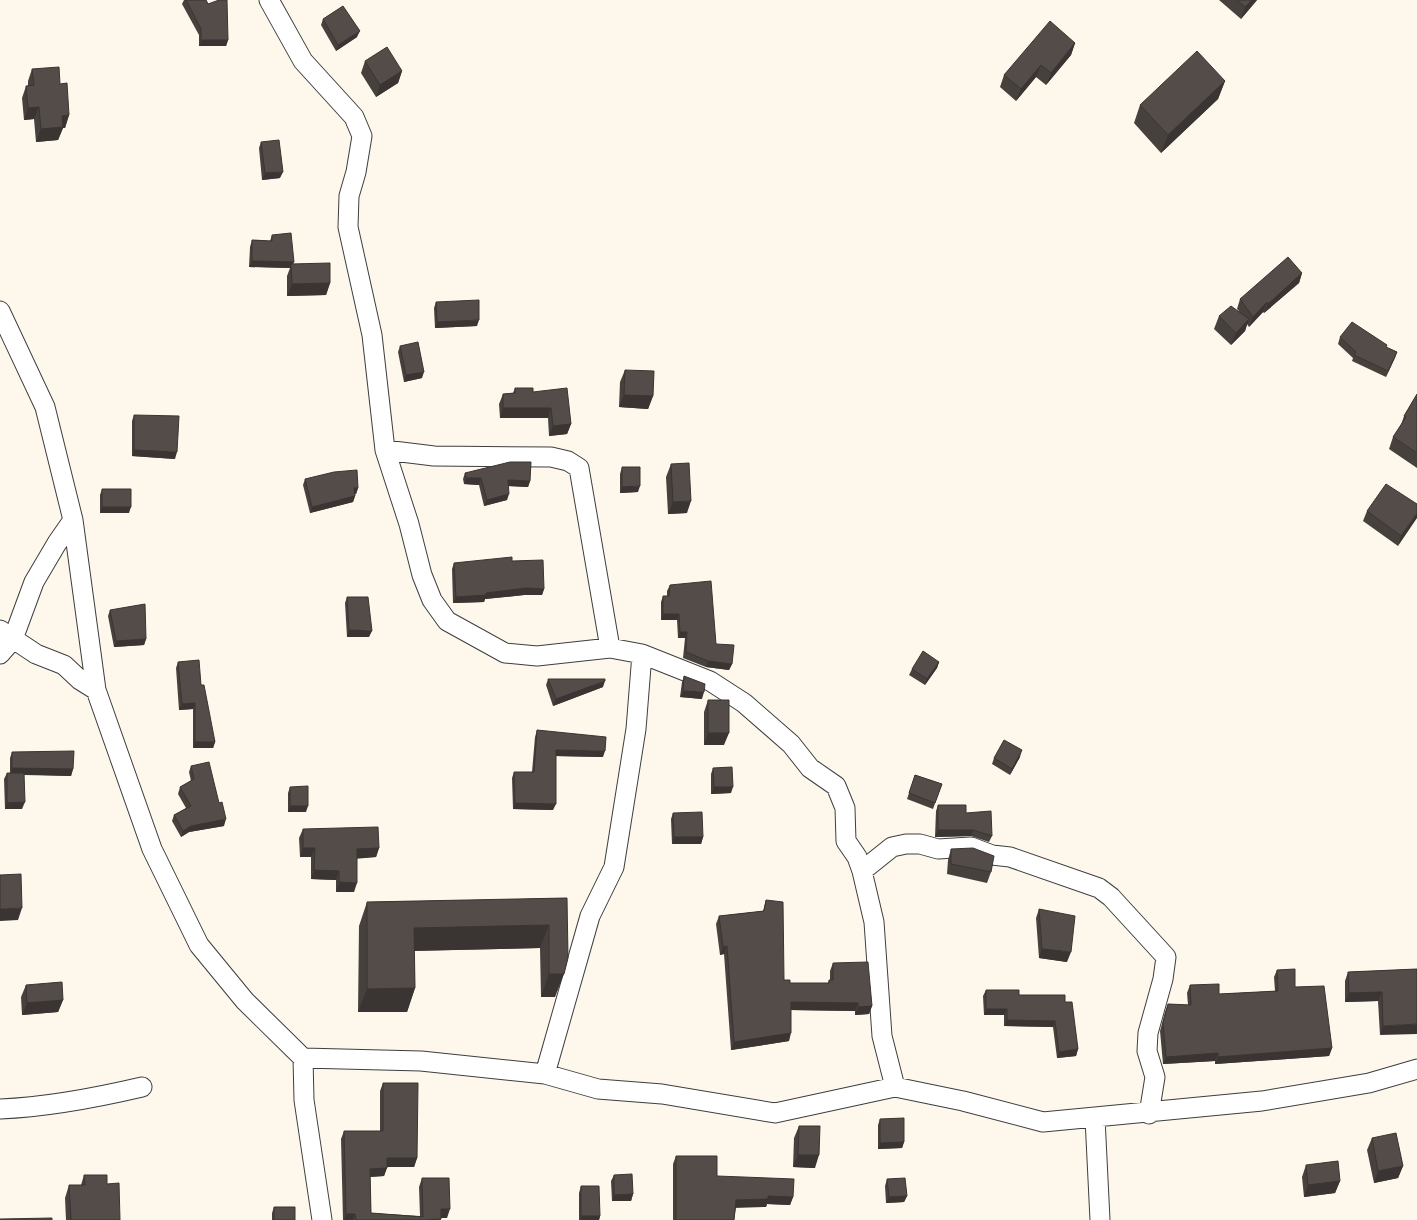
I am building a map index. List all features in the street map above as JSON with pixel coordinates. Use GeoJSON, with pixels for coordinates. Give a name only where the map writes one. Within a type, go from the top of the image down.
{"type":"FeatureCollection","features":[{"type":"Feature","properties":{"kind":"street"},"geometry":{"type":"LineString","coordinates":[[269,0],[303,61],[354,117],[362,136],[356,172],[349,196],[348,227],[372,335],[385,450],[409,524],[422,575],[432,600],[447,621],[505,653],[537,656],[610,648],[642,654],[710,681],[744,703],[791,744],[810,768],[836,786],[844,808],[846,841],[857,857],[862,871],[874,922],[882,1036],[895,1087]]}},
{"type":"Feature","properties":{"kind":"street"},"geometry":{"type":"LineString","coordinates":[[0,312],[44,407],[73,520],[96,690],[152,849],[200,945],[246,1001],[303,1058],[421,1061],[545,1074],[598,1089],[662,1094],[775,1112],[895,1087],[963,1101],[1043,1122],[1149,1114],[1262,1101],[1369,1083],[1417,1069]]}},
{"type":"Feature","properties":{"kind":"street"},"geometry":{"type":"LineString","coordinates":[[385,450],[434,456],[551,457],[568,461],[579,468],[610,648]]}},
{"type":"Feature","properties":{"kind":"street"},"geometry":{"type":"LineString","coordinates":[[0,654],[7,634],[34,582],[73,520]]}},
{"type":"Feature","properties":{"kind":"street"},"geometry":{"type":"LineString","coordinates":[[7,634],[36,654],[64,666],[80,680],[96,690]]}},
{"type":"Feature","properties":{"kind":"street"},"geometry":{"type":"LineString","coordinates":[[545,1074],[590,916],[614,867],[638,719],[642,654]]}},
{"type":"Feature","properties":{"kind":"street"},"geometry":{"type":"LineString","coordinates":[[862,871],[892,847],[906,844],[920,844],[938,849],[971,848],[992,855],[1010,858],[1099,888],[1112,897],[1166,957],[1163,979],[1148,1033],[1147,1051],[1155,1077],[1149,1114]]}},
{"type":"Feature","properties":{"kind":"street"},"geometry":{"type":"LineString","coordinates":[[303,1058],[304,1100],[322,1220]]}},
{"type":"Feature","properties":{"kind":"street"},"geometry":{"type":"LineString","coordinates":[[0,1109],[38,1108],[79,1102],[142,1087]]}},
{"type":"Feature","properties":{"kind":"street"},"geometry":{"type":"LineString","coordinates":[[1095,1118],[1100,1220]]}},
{"type":"Feature","properties":{"kind":"building"},"geometry":{"type":"Polygon","coordinates":[[[186,0],[206,0],[208,4],[219,0],[227,0],[228,40],[201,40],[201,29],[186,0]]]}},
{"type":"Feature","properties":{"kind":"building"},"geometry":{"type":"Polygon","coordinates":[[[1237,0],[1252,0],[1245,7],[1237,0]]]}},
{"type":"Feature","properties":{"kind":"building"},"geometry":{"type":"Polygon","coordinates":[[[343,6],[360,31],[338,45],[323,19],[343,6]]]}},
{"type":"Feature","properties":{"kind":"building"},"geometry":{"type":"Polygon","coordinates":[[[1050,21],[1075,43],[1051,73],[1041,65],[1021,89],[1004,75],[1050,21]]]}},
{"type":"Feature","properties":{"kind":"building"},"geometry":{"type":"Polygon","coordinates":[[[387,47],[402,71],[380,85],[365,61],[387,47]]]}},
{"type":"Feature","properties":{"kind":"building"},"geometry":{"type":"Polygon","coordinates":[[[1197,51],[1225,81],[1168,135],[1140,105],[1197,51]]]}},
{"type":"Feature","properties":{"kind":"building"},"geometry":{"type":"Polygon","coordinates":[[[59,67],[60,84],[67,83],[69,115],[62,116],[63,127],[41,129],[39,107],[28,108],[26,86],[34,85],[32,69],[59,67]]]}},
{"type":"Feature","properties":{"kind":"building"},"geometry":{"type":"Polygon","coordinates":[[[279,140],[283,172],[265,173],[261,142],[279,140]]]}},
{"type":"Feature","properties":{"kind":"building"},"geometry":{"type":"Polygon","coordinates":[[[291,233],[294,262],[252,261],[252,240],[272,241],[272,235],[291,233]]]}},
{"type":"Feature","properties":{"kind":"building"},"geometry":{"type":"Polygon","coordinates":[[[1288,257],[1302,273],[1268,304],[1267,302],[1253,317],[1240,299],[1288,257]]]}},
{"type":"Feature","properties":{"kind":"building"},"geometry":{"type":"Polygon","coordinates":[[[330,263],[330,283],[292,284],[291,264],[330,263]]]}},
{"type":"Feature","properties":{"kind":"building"},"geometry":{"type":"Polygon","coordinates":[[[479,300],[479,320],[437,322],[436,302],[479,300]]]}},
{"type":"Feature","properties":{"kind":"building"},"geometry":{"type":"Polygon","coordinates":[[[1231,306],[1249,319],[1236,333],[1219,316],[1231,306]]]}},
{"type":"Feature","properties":{"kind":"building"},"geometry":{"type":"Polygon","coordinates":[[[1352,322],[1387,345],[1386,347],[1397,352],[1388,371],[1354,355],[1356,352],[1340,337],[1352,322]]]}},
{"type":"Feature","properties":{"kind":"building"},"geometry":{"type":"Polygon","coordinates":[[[418,342],[424,372],[406,375],[400,346],[418,342]]]}},
{"type":"Feature","properties":{"kind":"building"},"geometry":{"type":"Polygon","coordinates":[[[625,370],[654,371],[653,396],[624,395],[625,370]]]}},
{"type":"Feature","properties":{"kind":"building"},"geometry":{"type":"Polygon","coordinates":[[[515,388],[533,388],[533,392],[567,388],[571,424],[553,426],[551,408],[503,408],[503,394],[515,393],[515,388]]]}},
{"type":"Feature","properties":{"kind":"building"},"geometry":{"type":"Polygon","coordinates":[[[1417,394],[1417,453],[1393,437],[1406,417],[1404,416],[1417,394]]]}},
{"type":"Feature","properties":{"kind":"building"},"geometry":{"type":"Polygon","coordinates":[[[134,415],[179,416],[177,452],[134,450],[134,415]]]}},
{"type":"Feature","properties":{"kind":"building"},"geometry":{"type":"Polygon","coordinates":[[[510,462],[531,462],[530,481],[508,480],[509,494],[487,500],[481,478],[466,478],[465,473],[510,462]]]}},
{"type":"Feature","properties":{"kind":"building"},"geometry":{"type":"Polygon","coordinates":[[[689,463],[691,501],[673,502],[671,464],[689,463]]]}},
{"type":"Feature","properties":{"kind":"building"},"geometry":{"type":"Polygon","coordinates":[[[622,467],[640,467],[640,486],[622,487],[622,467]]]}},
{"type":"Feature","properties":{"kind":"building"},"geometry":{"type":"Polygon","coordinates":[[[357,470],[358,488],[354,488],[355,496],[312,507],[305,479],[334,472],[357,470]]]}},
{"type":"Feature","properties":{"kind":"building"},"geometry":{"type":"Polygon","coordinates":[[[1386,484],[1417,504],[1417,513],[1401,536],[1367,511],[1386,484]]]}},
{"type":"Feature","properties":{"kind":"building"},"geometry":{"type":"Polygon","coordinates":[[[102,489],[131,489],[131,507],[102,507],[102,489]]]}},
{"type":"Feature","properties":{"kind":"building"},"geometry":{"type":"Polygon","coordinates":[[[512,557],[512,561],[543,560],[544,589],[526,588],[486,593],[486,595],[456,597],[454,563],[512,557]]]}},
{"type":"Feature","properties":{"kind":"building"},"geometry":{"type":"Polygon","coordinates":[[[711,581],[716,644],[734,645],[732,664],[708,661],[686,652],[687,632],[680,632],[679,614],[663,614],[663,596],[669,596],[670,585],[711,581]]]}},
{"type":"Feature","properties":{"kind":"building"},"geometry":{"type":"Polygon","coordinates":[[[347,597],[368,597],[372,631],[349,630],[347,597]]]}},
{"type":"Feature","properties":{"kind":"building"},"geometry":{"type":"Polygon","coordinates":[[[145,604],[146,639],[116,641],[110,610],[145,604]]]}},
{"type":"Feature","properties":{"kind":"building"},"geometry":{"type":"Polygon","coordinates":[[[923,651],[939,662],[927,679],[912,669],[923,651]]]}},
{"type":"Feature","properties":{"kind":"building"},"geometry":{"type":"Polygon","coordinates":[[[199,660],[201,685],[204,685],[215,742],[195,742],[195,703],[182,704],[178,662],[199,660]]]}},
{"type":"Feature","properties":{"kind":"building"},"geometry":{"type":"Polygon","coordinates":[[[684,676],[705,684],[704,692],[683,691],[684,676]]]}},
{"type":"Feature","properties":{"kind":"building"},"geometry":{"type":"Polygon","coordinates":[[[548,679],[605,679],[605,681],[556,699],[548,679]]]}},
{"type":"Feature","properties":{"kind":"building"},"geometry":{"type":"Polygon","coordinates":[[[708,700],[729,700],[729,733],[708,733],[708,700]]]}},
{"type":"Feature","properties":{"kind":"building"},"geometry":{"type":"Polygon","coordinates":[[[537,730],[606,737],[605,751],[556,750],[556,804],[515,803],[514,772],[534,772],[537,730]]]}},
{"type":"Feature","properties":{"kind":"building"},"geometry":{"type":"Polygon","coordinates":[[[1004,740],[1022,750],[1012,769],[994,758],[1004,740]]]}},
{"type":"Feature","properties":{"kind":"building"},"geometry":{"type":"Polygon","coordinates":[[[74,751],[73,769],[12,768],[12,752],[74,751]]]}},
{"type":"Feature","properties":{"kind":"building"},"geometry":{"type":"Polygon","coordinates":[[[209,762],[219,803],[222,802],[226,819],[191,826],[183,831],[174,815],[191,806],[180,787],[194,779],[191,766],[209,762]]]}},
{"type":"Feature","properties":{"kind":"building"},"geometry":{"type":"Polygon","coordinates":[[[732,767],[733,787],[714,787],[713,768],[732,767]]]}},
{"type":"Feature","properties":{"kind":"building"},"geometry":{"type":"Polygon","coordinates":[[[7,773],[24,773],[25,802],[7,803],[7,773]]]}},
{"type":"Feature","properties":{"kind":"building"},"geometry":{"type":"Polygon","coordinates":[[[915,775],[942,784],[935,803],[909,793],[915,775]]]}},
{"type":"Feature","properties":{"kind":"building"},"geometry":{"type":"Polygon","coordinates":[[[308,786],[308,806],[290,806],[290,787],[308,786]]]}},
{"type":"Feature","properties":{"kind":"building"},"geometry":{"type":"Polygon","coordinates":[[[938,805],[966,805],[966,813],[991,811],[992,836],[973,830],[938,830],[938,805]]]}},
{"type":"Feature","properties":{"kind":"building"},"geometry":{"type":"Polygon","coordinates":[[[702,812],[703,837],[674,837],[673,813],[702,812]]]}},
{"type":"Feature","properties":{"kind":"building"},"geometry":{"type":"Polygon","coordinates":[[[378,827],[379,848],[357,849],[357,883],[339,882],[339,871],[314,870],[315,848],[303,848],[303,829],[378,827]]]}},
{"type":"Feature","properties":{"kind":"building"},"geometry":{"type":"Polygon","coordinates":[[[973,848],[994,856],[991,872],[951,864],[951,849],[973,848]]]}},
{"type":"Feature","properties":{"kind":"building"},"geometry":{"type":"Polygon","coordinates":[[[21,874],[22,908],[0,909],[0,875],[21,874]]]}},
{"type":"Feature","properties":{"kind":"building"},"geometry":{"type":"Polygon","coordinates":[[[567,898],[568,958],[564,974],[549,974],[549,925],[414,928],[415,988],[367,989],[367,902],[567,898]]]}},
{"type":"Feature","properties":{"kind":"building"},"geometry":{"type":"Polygon","coordinates":[[[766,900],[783,902],[784,980],[790,980],[790,983],[829,983],[829,980],[833,980],[833,963],[868,962],[872,1006],[858,1007],[858,1003],[791,1002],[791,1033],[734,1042],[727,946],[723,947],[719,916],[764,911],[766,900]]]}},
{"type":"Feature","properties":{"kind":"building"},"geometry":{"type":"Polygon","coordinates":[[[1039,909],[1075,916],[1071,952],[1042,949],[1039,909]]]}},
{"type":"Feature","properties":{"kind":"building"},"geometry":{"type":"Polygon","coordinates":[[[1295,969],[1295,987],[1324,986],[1332,1048],[1218,1057],[1218,1053],[1166,1057],[1163,1023],[1168,1004],[1191,1005],[1190,985],[1219,984],[1219,994],[1278,991],[1277,970],[1295,969]]]}},
{"type":"Feature","properties":{"kind":"building"},"geometry":{"type":"Polygon","coordinates":[[[1417,969],[1417,1024],[1383,1026],[1382,992],[1349,993],[1348,972],[1417,969]]]}},
{"type":"Feature","properties":{"kind":"building"},"geometry":{"type":"Polygon","coordinates":[[[62,982],[63,1000],[27,1003],[26,985],[62,982]]]}},
{"type":"Feature","properties":{"kind":"building"},"geometry":{"type":"Polygon","coordinates":[[[986,990],[1019,990],[1019,995],[1065,995],[1065,1002],[1072,1002],[1078,1049],[1059,1052],[1055,1021],[1007,1020],[1007,1009],[986,1009],[986,990]]]}},
{"type":"Feature","properties":{"kind":"building"},"geometry":{"type":"Polygon","coordinates":[[[383,1083],[418,1083],[417,1158],[387,1158],[387,1168],[370,1169],[371,1213],[423,1217],[422,1178],[449,1178],[450,1209],[441,1209],[441,1219],[356,1220],[355,1214],[346,1214],[344,1131],[383,1131],[383,1083]]]}},
{"type":"Feature","properties":{"kind":"building"},"geometry":{"type":"Polygon","coordinates":[[[904,1118],[904,1142],[880,1143],[880,1119],[904,1118]]]}},
{"type":"Feature","properties":{"kind":"building"},"geometry":{"type":"Polygon","coordinates":[[[799,1126],[820,1126],[819,1155],[798,1155],[799,1126]]]}},
{"type":"Feature","properties":{"kind":"building"},"geometry":{"type":"Polygon","coordinates":[[[1396,1133],[1403,1166],[1378,1171],[1372,1138],[1396,1133]]]}},
{"type":"Feature","properties":{"kind":"building"},"geometry":{"type":"Polygon","coordinates":[[[676,1156],[717,1156],[717,1176],[794,1179],[793,1197],[768,1196],[768,1199],[736,1200],[734,1220],[676,1220],[676,1156]]]}},
{"type":"Feature","properties":{"kind":"building"},"geometry":{"type":"Polygon","coordinates":[[[1338,1161],[1340,1181],[1308,1185],[1306,1165],[1338,1161]]]}},
{"type":"Feature","properties":{"kind":"building"},"geometry":{"type":"Polygon","coordinates":[[[632,1174],[633,1194],[614,1195],[614,1175],[632,1174]]]}},
{"type":"Feature","properties":{"kind":"building"},"geometry":{"type":"Polygon","coordinates":[[[84,1175],[107,1175],[107,1184],[119,1183],[120,1220],[71,1220],[69,1185],[85,1185],[84,1175]]]}},
{"type":"Feature","properties":{"kind":"building"},"geometry":{"type":"Polygon","coordinates":[[[905,1178],[907,1196],[889,1197],[887,1179],[905,1178]]]}},
{"type":"Feature","properties":{"kind":"building"},"geometry":{"type":"Polygon","coordinates":[[[581,1186],[599,1186],[600,1216],[581,1216],[581,1186]]]}},
{"type":"Feature","properties":{"kind":"building"},"geometry":{"type":"Polygon","coordinates":[[[274,1207],[295,1207],[295,1220],[274,1220],[274,1207]]]}},
{"type":"Feature","properties":{"kind":"building"},"geometry":{"type":"Polygon","coordinates":[[[52,1218],[52,1220],[0,1220],[0,1219],[52,1218]]]}}]}
